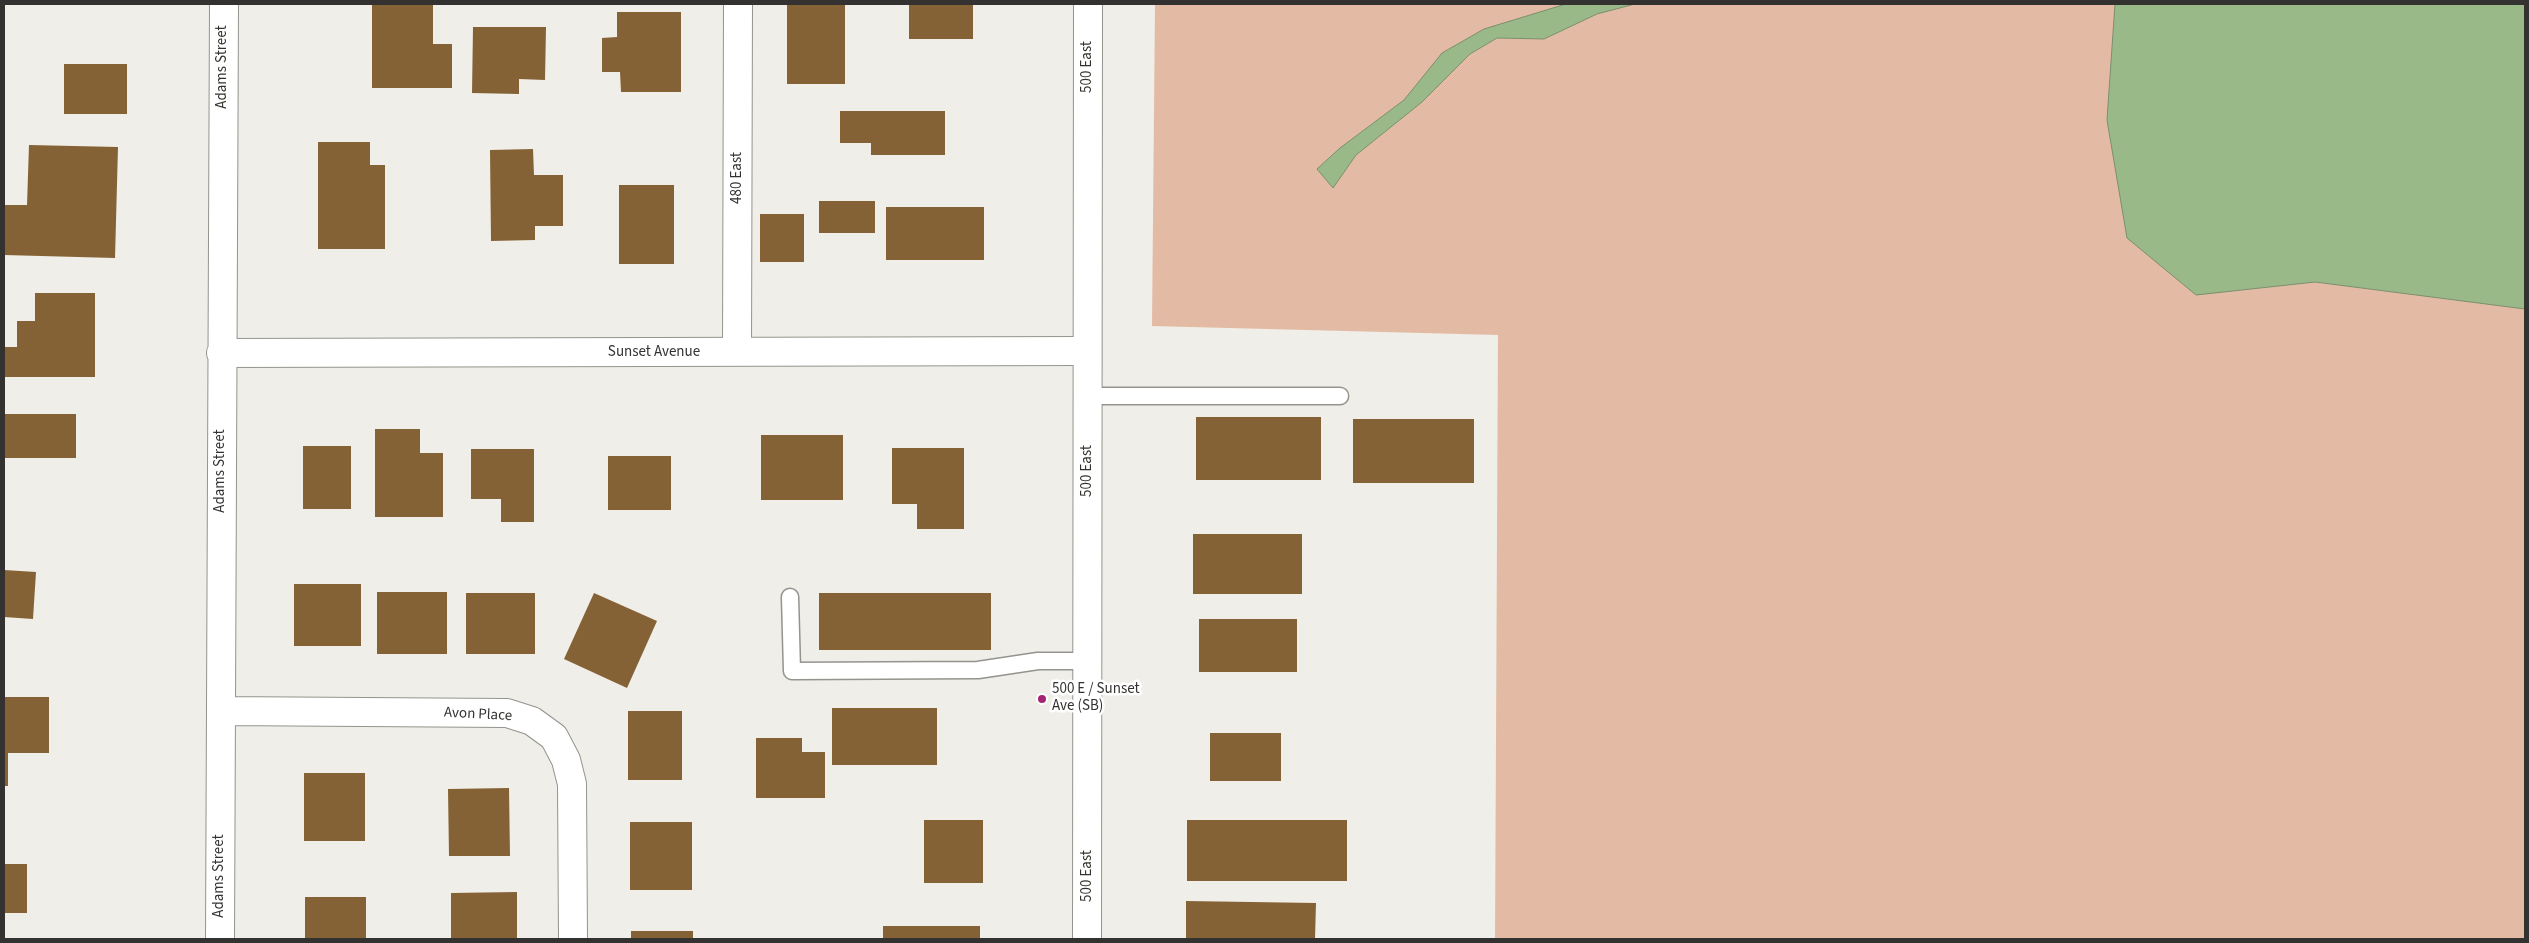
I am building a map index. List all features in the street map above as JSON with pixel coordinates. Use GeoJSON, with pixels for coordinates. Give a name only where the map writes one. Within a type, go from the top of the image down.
{"type":"FeatureCollection","features":[{"type":"Feature","properties":{"kind":"street","name":"Adams Street"},"geometry":{"type":"LineString","coordinates":[[220,939],[221,353],[224,4]]}},
{"type":"Feature","properties":{"kind":"street","name":"480 East"},"geometry":{"type":"LineString","coordinates":[[737,352],[738,4]]}},
{"type":"Feature","properties":{"kind":"street","name":"500 East"},"geometry":{"type":"LineString","coordinates":[[1087,939],[1088,4]]}},
{"type":"Feature","properties":{"kind":"street","name":"Sunset Avenue"},"geometry":{"type":"LineString","coordinates":[[221,353],[1087,351]]}},
{"type":"Feature","properties":{"kind":"street","name":"Avon Place"},"geometry":{"type":"LineString","coordinates":[[221,711],[507,713],[532,721],[554,737],[566,760],[572,784],[573,939]]}},
{"type":"Feature","properties":{"kind":"lane"},"geometry":{"type":"LineString","coordinates":[[1088,396],[1340,396]]}},
{"type":"Feature","properties":{"kind":"lane"},"geometry":{"type":"LineString","coordinates":[[790,597],[792,671],[978,670],[1038,661],[1088,661]]}},
{"type":"Feature","properties":{"kind":"shaded area"},"geometry":{"type":"Polygon","coordinates":[[[1155,4],[2525,4],[2525,939],[1495,939],[1498,335],[1152,326],[1155,4]]]}},
{"type":"Feature","properties":{"kind":"shaded area"},"geometry":{"type":"Polygon","coordinates":[[[1566,4],[1635,4],[1597,14],[1544,39],[1497,38],[1470,54],[1422,102],[1356,155],[1333,188],[1317,169],[1340,148],[1404,100],[1442,53],[1484,29],[1566,4]]]}},
{"type":"Feature","properties":{"kind":"shaded area"},"geometry":{"type":"Polygon","coordinates":[[[2115,4],[2525,4],[2525,309],[2315,282],[2196,295],[2127,238],[2107,120],[2115,4]]]}},
{"type":"Feature","properties":{"kind":"building"},"geometry":{"type":"Polygon","coordinates":[[[372,4],[433,4],[433,44],[452,44],[452,88],[372,88],[372,4]]]}},
{"type":"Feature","properties":{"kind":"building"},"geometry":{"type":"Polygon","coordinates":[[[787,4],[845,4],[845,84],[787,84],[787,4]]]}},
{"type":"Feature","properties":{"kind":"building"},"geometry":{"type":"Polygon","coordinates":[[[909,4],[973,4],[973,39],[909,39],[909,4]]]}},
{"type":"Feature","properties":{"kind":"building"},"geometry":{"type":"Polygon","coordinates":[[[617,12],[681,12],[681,92],[621,92],[620,72],[602,72],[602,38],[617,37],[617,12]]]}},
{"type":"Feature","properties":{"kind":"building"},"geometry":{"type":"Polygon","coordinates":[[[473,27],[546,27],[545,80],[519,79],[519,94],[472,93],[473,27]]]}},
{"type":"Feature","properties":{"kind":"building"},"geometry":{"type":"Polygon","coordinates":[[[64,64],[127,64],[127,114],[64,114],[64,64]]]}},
{"type":"Feature","properties":{"kind":"building"},"geometry":{"type":"Polygon","coordinates":[[[840,111],[945,111],[945,155],[871,155],[871,143],[840,143],[840,111]]]}},
{"type":"Feature","properties":{"kind":"building"},"geometry":{"type":"Polygon","coordinates":[[[318,142],[370,142],[370,165],[385,165],[385,249],[318,249],[318,142]]]}},
{"type":"Feature","properties":{"kind":"building"},"geometry":{"type":"Polygon","coordinates":[[[29,145],[118,147],[115,258],[4,255],[4,205],[27,205],[29,145]]]}},
{"type":"Feature","properties":{"kind":"building"},"geometry":{"type":"Polygon","coordinates":[[[533,149],[534,175],[563,175],[563,226],[535,226],[535,240],[491,241],[490,150],[533,149]]]}},
{"type":"Feature","properties":{"kind":"building"},"geometry":{"type":"Polygon","coordinates":[[[619,185],[674,185],[674,264],[619,264],[619,185]]]}},
{"type":"Feature","properties":{"kind":"building"},"geometry":{"type":"Polygon","coordinates":[[[819,201],[875,201],[875,233],[819,233],[819,201]]]}},
{"type":"Feature","properties":{"kind":"building"},"geometry":{"type":"Polygon","coordinates":[[[886,207],[984,207],[984,260],[886,260],[886,207]]]}},
{"type":"Feature","properties":{"kind":"building"},"geometry":{"type":"Polygon","coordinates":[[[760,214],[804,214],[804,262],[760,262],[760,214]]]}},
{"type":"Feature","properties":{"kind":"building"},"geometry":{"type":"Polygon","coordinates":[[[35,293],[95,293],[95,377],[4,377],[4,347],[17,347],[17,321],[35,321],[35,293]]]}},
{"type":"Feature","properties":{"kind":"building"},"geometry":{"type":"Polygon","coordinates":[[[4,414],[76,414],[76,458],[4,458],[4,414]]]}},
{"type":"Feature","properties":{"kind":"building"},"geometry":{"type":"Polygon","coordinates":[[[1196,417],[1321,417],[1321,480],[1196,480],[1196,417]]]}},
{"type":"Feature","properties":{"kind":"building"},"geometry":{"type":"Polygon","coordinates":[[[1353,419],[1474,419],[1474,483],[1353,483],[1353,419]]]}},
{"type":"Feature","properties":{"kind":"building"},"geometry":{"type":"Polygon","coordinates":[[[375,429],[420,429],[420,453],[443,453],[443,517],[375,517],[375,429]]]}},
{"type":"Feature","properties":{"kind":"building"},"geometry":{"type":"Polygon","coordinates":[[[761,435],[843,435],[843,500],[761,500],[761,435]]]}},
{"type":"Feature","properties":{"kind":"building"},"geometry":{"type":"Polygon","coordinates":[[[303,446],[351,446],[351,509],[303,509],[303,446]]]}},
{"type":"Feature","properties":{"kind":"building"},"geometry":{"type":"Polygon","coordinates":[[[892,448],[964,448],[964,529],[917,529],[917,504],[892,504],[892,448]]]}},
{"type":"Feature","properties":{"kind":"building"},"geometry":{"type":"Polygon","coordinates":[[[471,449],[534,449],[534,522],[501,522],[501,499],[471,499],[471,449]]]}},
{"type":"Feature","properties":{"kind":"building"},"geometry":{"type":"Polygon","coordinates":[[[608,456],[671,456],[671,510],[608,510],[608,456]]]}},
{"type":"Feature","properties":{"kind":"building"},"geometry":{"type":"Polygon","coordinates":[[[1193,534],[1302,534],[1302,594],[1193,594],[1193,534]]]}},
{"type":"Feature","properties":{"kind":"building"},"geometry":{"type":"Polygon","coordinates":[[[4,570],[36,572],[33,619],[4,617],[4,570]]]}},
{"type":"Feature","properties":{"kind":"building"},"geometry":{"type":"Polygon","coordinates":[[[294,584],[361,584],[361,646],[294,646],[294,584]]]}},
{"type":"Feature","properties":{"kind":"building"},"geometry":{"type":"Polygon","coordinates":[[[377,592],[447,592],[447,654],[377,654],[377,592]]]}},
{"type":"Feature","properties":{"kind":"building"},"geometry":{"type":"Polygon","coordinates":[[[466,593],[535,593],[535,654],[466,654],[466,593]]]}},
{"type":"Feature","properties":{"kind":"building"},"geometry":{"type":"Polygon","coordinates":[[[594,593],[657,621],[627,688],[564,659],[594,593]]]}},
{"type":"Feature","properties":{"kind":"building"},"geometry":{"type":"Polygon","coordinates":[[[819,593],[991,593],[991,650],[819,650],[819,593]]]}},
{"type":"Feature","properties":{"kind":"building"},"geometry":{"type":"Polygon","coordinates":[[[1199,619],[1297,619],[1297,672],[1199,672],[1199,619]]]}},
{"type":"Feature","properties":{"kind":"building"},"geometry":{"type":"Polygon","coordinates":[[[4,697],[49,697],[49,753],[8,753],[8,786],[4,786],[4,697]]]}},
{"type":"Feature","properties":{"kind":"building"},"geometry":{"type":"Polygon","coordinates":[[[832,708],[937,708],[937,765],[832,765],[832,708]]]}},
{"type":"Feature","properties":{"kind":"building"},"geometry":{"type":"Polygon","coordinates":[[[628,711],[682,711],[682,780],[628,780],[628,711]]]}},
{"type":"Feature","properties":{"kind":"building"},"geometry":{"type":"Polygon","coordinates":[[[1210,733],[1281,733],[1281,781],[1210,781],[1210,733]]]}},
{"type":"Feature","properties":{"kind":"building"},"geometry":{"type":"Polygon","coordinates":[[[756,738],[802,738],[802,752],[825,752],[825,798],[756,798],[756,738]]]}},
{"type":"Feature","properties":{"kind":"building"},"geometry":{"type":"Polygon","coordinates":[[[304,773],[365,773],[365,841],[304,841],[304,773]]]}},
{"type":"Feature","properties":{"kind":"building"},"geometry":{"type":"Polygon","coordinates":[[[509,788],[510,856],[449,856],[448,789],[509,788]]]}},
{"type":"Feature","properties":{"kind":"building"},"geometry":{"type":"Polygon","coordinates":[[[924,820],[983,820],[983,883],[924,883],[924,820]]]}},
{"type":"Feature","properties":{"kind":"building"},"geometry":{"type":"Polygon","coordinates":[[[1187,820],[1347,820],[1347,881],[1187,881],[1187,820]]]}},
{"type":"Feature","properties":{"kind":"building"},"geometry":{"type":"Polygon","coordinates":[[[630,822],[692,822],[692,890],[630,890],[630,822]]]}},
{"type":"Feature","properties":{"kind":"building"},"geometry":{"type":"Polygon","coordinates":[[[4,864],[27,864],[27,913],[4,913],[4,864]]]}},
{"type":"Feature","properties":{"kind":"building"},"geometry":{"type":"Polygon","coordinates":[[[517,892],[517,939],[451,939],[451,893],[517,892]]]}},
{"type":"Feature","properties":{"kind":"building"},"geometry":{"type":"Polygon","coordinates":[[[305,897],[366,897],[366,939],[305,939],[305,897]]]}},
{"type":"Feature","properties":{"kind":"building"},"geometry":{"type":"Polygon","coordinates":[[[1186,901],[1316,903],[1315,939],[1186,939],[1186,901]]]}},
{"type":"Feature","properties":{"kind":"building"},"geometry":{"type":"Polygon","coordinates":[[[883,926],[980,926],[980,939],[883,939],[883,926]]]}},
{"type":"Feature","properties":{"kind":"building"},"geometry":{"type":"Polygon","coordinates":[[[631,931],[693,931],[693,939],[631,939],[631,931]]]}},
{"type":"Feature","properties":{"kind":"place","name":"500 E / Sunset Ave (SB)"},"geometry":{"type":"Point","coordinates":[1042,699]}}]}
